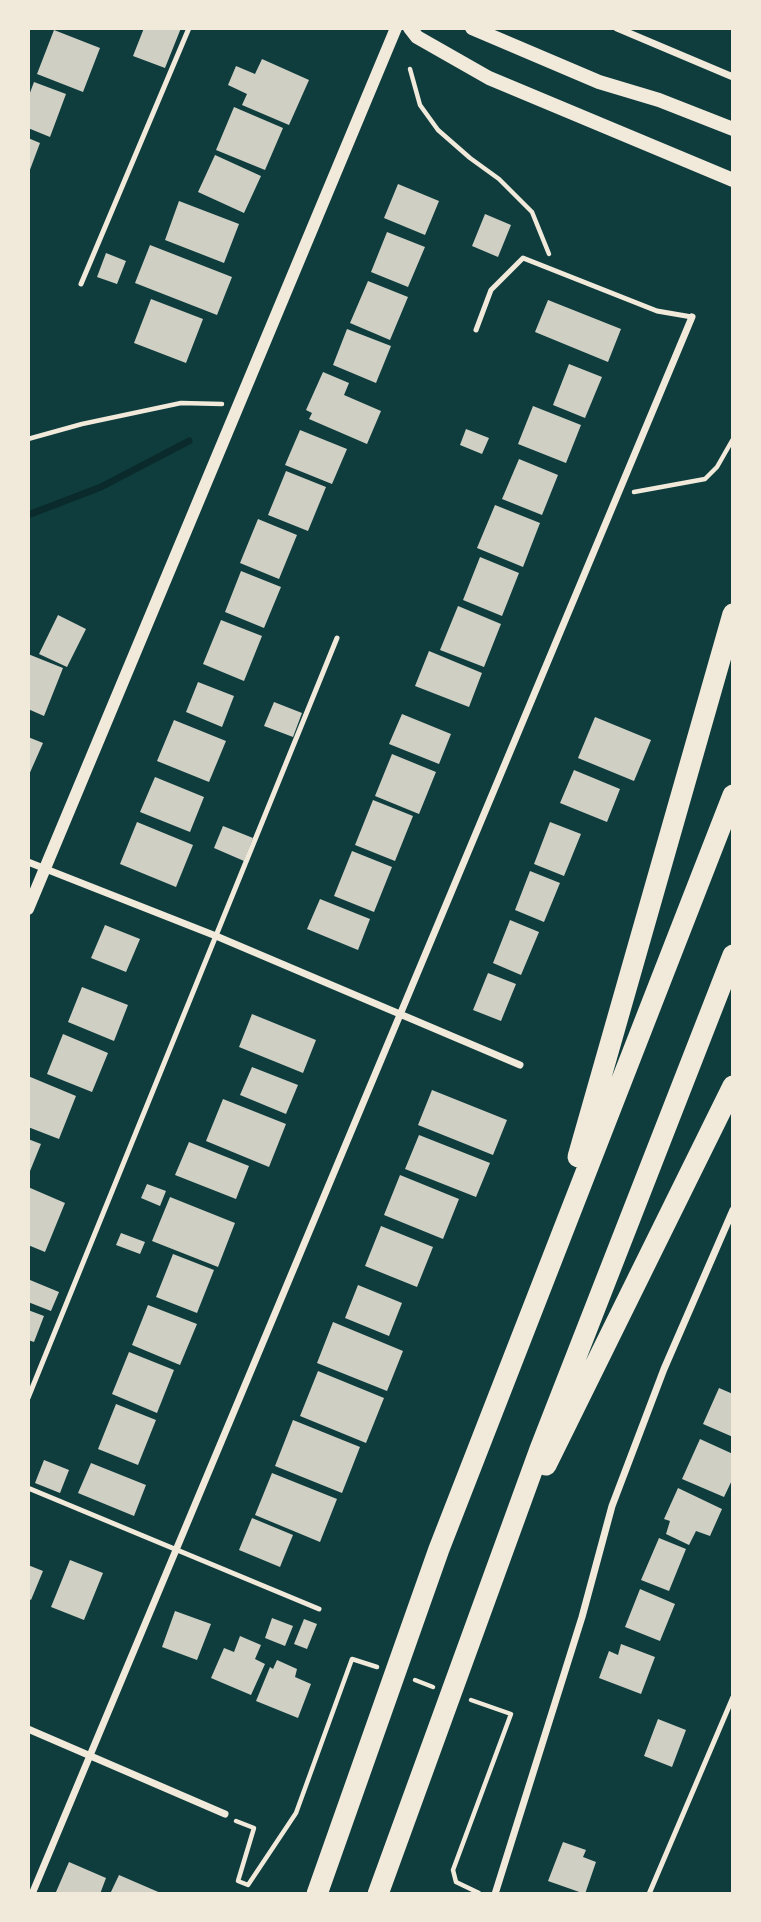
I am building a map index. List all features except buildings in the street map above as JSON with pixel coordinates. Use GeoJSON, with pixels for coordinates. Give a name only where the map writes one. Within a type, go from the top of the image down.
{"type":"FeatureCollection","features":[{"type":"Feature","properties":{"kind":"highway"},"geometry":{"type":"LineString","coordinates":[[538,1291],[638,952],[733,614]]}},
{"type":"Feature","properties":{"kind":"highway"},"geometry":{"type":"LineString","coordinates":[[317,1894],[439,1549],[733,794]]}},
{"type":"Feature","properties":{"kind":"highway"},"geometry":{"type":"LineString","coordinates":[[378,1894],[540,1449],[733,955]]}},
{"type":"Feature","properties":{"kind":"highway"},"geometry":{"type":"LineString","coordinates":[[495,1571],[733,1086]]}},
{"type":"Feature","properties":{"kind":"main road"},"geometry":{"type":"LineString","coordinates":[[410,28],[417,37],[489,78],[733,180]]}},
{"type":"Feature","properties":{"kind":"main road"},"geometry":{"type":"LineString","coordinates":[[472,28],[599,82],[659,100],[733,129]]}},
{"type":"Feature","properties":{"kind":"street"},"geometry":{"type":"LineString","coordinates":[[28,909],[396,28]]}},
{"type":"Feature","properties":{"kind":"street"},"geometry":{"type":"LineString","coordinates":[[617,28],[733,77]]}},
{"type":"Feature","properties":{"kind":"street"},"geometry":{"type":"LineString","coordinates":[[32,1894],[692,317]]}},
{"type":"Feature","properties":{"kind":"street"},"geometry":{"type":"LineString","coordinates":[[28,862],[216,936],[520,1065]]}},
{"type":"Feature","properties":{"kind":"street"},"geometry":{"type":"LineString","coordinates":[[495,1894],[582,1617],[612,1506],[664,1369],[733,1210]]}},
{"type":"Feature","properties":{"kind":"street"},"geometry":{"type":"LineString","coordinates":[[28,1729],[225,1814]]}},
{"type":"Feature","properties":{"kind":"lane"},"geometry":{"type":"LineString","coordinates":[[81,284],[189,28]]}},
{"type":"Feature","properties":{"kind":"lane"},"geometry":{"type":"LineString","coordinates":[[476,330],[491,290],[523,258],[657,311],[692,317]]}},
{"type":"Feature","properties":{"kind":"lane"},"geometry":{"type":"LineString","coordinates":[[28,1398],[337,638]]}},
{"type":"Feature","properties":{"kind":"lane"},"geometry":{"type":"LineString","coordinates":[[28,1488],[319,1609]]}},
{"type":"Feature","properties":{"kind":"lane"},"geometry":{"type":"LineString","coordinates":[[649,1894],[733,1697]]}},
{"type":"Feature","properties":{"kind":"path"},"geometry":{"type":"LineString","coordinates":[[410,69],[420,105],[438,130],[499,179],[532,212],[555,271]]}},
{"type":"Feature","properties":{"kind":"path"},"geometry":{"type":"LineString","coordinates":[[28,439],[181,402],[238,404]]}},
{"type":"Feature","properties":{"kind":"path"},"geometry":{"type":"LineString","coordinates":[[618,494],[705,479],[717,467],[733,439]]}},
{"type":"Feature","properties":{"kind":"path"},"geometry":{"type":"LineString","coordinates":[[254,1828],[238,1881],[247,1885],[296,1813],[352,1659],[379,1668]]}},
{"type":"Feature","properties":{"kind":"path"},"geometry":{"type":"LineString","coordinates":[[405,1677],[445,1691]]}},
{"type":"Feature","properties":{"kind":"path"},"geometry":{"type":"LineString","coordinates":[[458,1695],[511,1714],[453,1870],[456,1882],[479,1893]]}},
{"type":"Feature","properties":{"kind":"waterway"},"geometry":{"type":"LineString","coordinates":[[28,515],[101,487],[189,441]]}}]}
